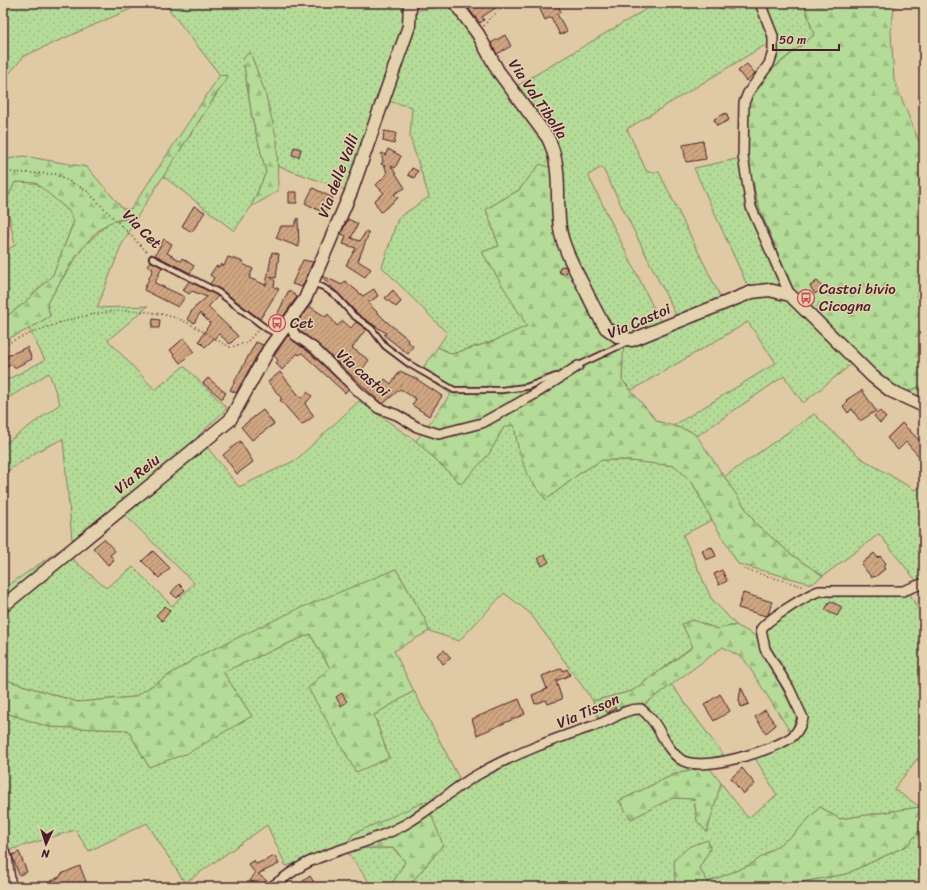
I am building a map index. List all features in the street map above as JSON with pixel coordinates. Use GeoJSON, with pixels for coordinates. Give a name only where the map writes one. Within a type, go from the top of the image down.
{"type":"FeatureCollection","features":[{"type":"Feature","properties":{"kind":"street","name":"Via delle Valli"},"geometry":{"type":"LineString","coordinates":[[270,349],[281,336],[305,299],[358,171],[409,26],[410,3]]}},
{"type":"Feature","properties":{"kind":"street","name":"Via Val Tibolla"},"geometry":{"type":"LineString","coordinates":[[455,3],[478,34],[498,71],[548,138],[553,148],[558,173],[559,217],[561,234],[567,252],[606,328],[617,336],[632,340]]}},
{"type":"Feature","properties":{"kind":"street"},"geometry":{"type":"LineString","coordinates":[[760,3],[772,32],[773,52],[769,64],[748,93],[744,103],[743,156],[751,207],[790,295],[872,376],[891,391],[924,406]]}},
{"type":"Feature","properties":{"kind":"street","name":"Via Castoi"},"geometry":{"type":"LineString","coordinates":[[632,340],[752,292],[769,290],[790,295]]}},
{"type":"Feature","properties":{"kind":"street","name":"Via castoi"},"geometry":{"type":"LineString","coordinates":[[288,324],[294,334],[314,348],[360,393],[378,408],[397,415],[417,426],[439,434],[482,423],[535,394],[578,366]]}},
{"type":"Feature","properties":{"kind":"street","name":"Via Reiu"},"geometry":{"type":"LineString","coordinates":[[3,606],[230,420],[270,349]]}},
{"type":"Feature","properties":{"kind":"street","name":"Via Tisson"},"geometry":{"type":"LineString","coordinates":[[271,887],[308,862],[402,827],[430,809],[466,781],[517,754],[540,744],[601,724],[631,708],[641,709],[652,720],[670,750],[680,760],[691,764],[704,764],[733,759],[766,749],[792,736],[800,728],[803,718],[789,688],[765,649],[761,629],[765,623],[786,611],[806,596],[819,591],[904,591],[924,583]]}},
{"type":"Feature","properties":{"kind":"street"},"geometry":{"type":"LineString","coordinates":[[3,849],[7,857],[11,887]]}},
{"type":"Feature","properties":{"kind":"lane","name":"Via Cet"},"geometry":{"type":"LineString","coordinates":[[152,258],[218,292],[262,325],[281,336]]}},
{"type":"Feature","properties":{"kind":"lane","name":"Via Castoi"},"geometry":{"type":"LineString","coordinates":[[312,283],[323,287],[336,296],[353,315],[372,330],[385,346],[421,371],[454,390],[502,390],[526,387],[578,366],[632,340]]}},
{"type":"Feature","properties":{"kind":"path"},"geometry":{"type":"LineString","coordinates":[[478,34],[489,19],[508,3]]}},
{"type":"Feature","properties":{"kind":"path","name":"Via Cet"},"geometry":{"type":"LineString","coordinates":[[3,172],[55,174],[86,190],[152,258]]}},
{"type":"Feature","properties":{"kind":"path"},"geometry":{"type":"LineString","coordinates":[[3,213],[9,229],[6,242],[3,244]]}},
{"type":"Feature","properties":{"kind":"path"},"geometry":{"type":"LineString","coordinates":[[3,345],[93,313],[116,310],[147,312],[176,318],[211,334],[230,347],[246,343],[262,325]]}},
{"type":"Feature","properties":{"kind":"path"},"geometry":{"type":"LineString","coordinates":[[744,569],[819,591]]}},
{"type":"Feature","properties":{"kind":"green space"},"geometry":{"type":"Polygon","coordinates":[[[3,3],[144,3],[24,56],[3,81],[3,3]]]}},
{"type":"Feature","properties":{"kind":"green space"},"geometry":{"type":"Polygon","coordinates":[[[164,3],[409,3],[408,12],[450,5],[515,87],[648,8],[645,3],[717,3],[719,8],[733,10],[731,3],[804,3],[814,35],[772,69],[765,45],[627,129],[647,172],[659,172],[721,298],[748,287],[694,168],[746,157],[759,207],[788,280],[859,358],[803,403],[784,376],[697,436],[690,431],[673,426],[776,363],[748,322],[632,390],[622,380],[623,362],[565,236],[540,164],[519,190],[486,209],[499,246],[482,252],[528,326],[494,341],[452,354],[438,347],[447,333],[382,267],[398,218],[429,197],[410,137],[412,107],[383,100],[351,192],[277,166],[272,122],[250,52],[243,59],[252,117],[266,172],[251,207],[234,231],[163,176],[228,77],[220,75],[164,3]],[[602,167],[588,175],[661,323],[677,317],[602,167]]]}},
{"type":"Feature","properties":{"kind":"green space"},"geometry":{"type":"Polygon","coordinates":[[[804,3],[896,3],[891,31],[894,80],[924,154],[924,385],[903,393],[873,373],[802,312],[759,207],[746,157],[747,108],[762,78],[814,35],[804,3]]]}},
{"type":"Feature","properties":{"kind":"green space"},"geometry":{"type":"Polygon","coordinates":[[[250,52],[265,92],[277,140],[278,191],[251,207],[266,172],[252,117],[243,59],[250,52]]]}},
{"type":"Feature","properties":{"kind":"green space"},"geometry":{"type":"Polygon","coordinates":[[[220,75],[228,76],[137,217],[109,223],[91,237],[47,303],[50,316],[29,329],[3,341],[3,319],[22,305],[53,275],[74,221],[69,211],[36,183],[15,182],[6,201],[3,192],[3,160],[23,156],[87,167],[123,209],[131,209],[220,75]]]}},
{"type":"Feature","properties":{"kind":"green space"},"geometry":{"type":"Polygon","coordinates":[[[540,164],[562,172],[565,236],[602,316],[624,336],[622,380],[657,421],[690,431],[697,436],[756,524],[792,555],[823,576],[812,584],[738,564],[692,482],[675,466],[622,460],[602,460],[580,473],[546,500],[527,475],[518,447],[514,425],[504,427],[489,454],[461,484],[416,441],[451,394],[419,373],[438,347],[452,354],[494,341],[527,326],[482,252],[499,246],[486,209],[519,190],[540,164]]]}},
{"type":"Feature","properties":{"kind":"green space"},"geometry":{"type":"Polygon","coordinates":[[[15,182],[36,183],[70,211],[74,221],[53,275],[22,305],[3,319],[3,252],[15,245],[6,201],[3,202],[3,192],[6,200],[15,182]]]}},
{"type":"Feature","properties":{"kind":"green space"},"geometry":{"type":"Polygon","coordinates":[[[137,217],[121,246],[97,308],[148,306],[108,340],[155,390],[184,366],[227,408],[198,436],[239,487],[296,460],[359,401],[416,441],[461,484],[489,454],[504,426],[514,425],[518,447],[546,500],[580,473],[602,460],[622,460],[675,466],[692,482],[712,520],[683,535],[711,598],[736,625],[717,629],[693,620],[682,624],[693,646],[632,691],[593,701],[530,613],[504,593],[459,641],[429,631],[425,619],[396,569],[201,655],[134,697],[78,702],[12,682],[3,677],[3,589],[61,549],[106,588],[133,567],[172,606],[194,583],[116,506],[72,540],[63,439],[38,451],[3,474],[3,445],[60,404],[49,373],[3,401],[3,382],[45,360],[29,329],[50,316],[47,303],[83,247],[110,222],[137,217]]]}},
{"type":"Feature","properties":{"kind":"green space"},"geometry":{"type":"Polygon","coordinates":[[[924,385],[924,402],[903,393],[924,385]]]}},
{"type":"Feature","properties":{"kind":"green space"},"geometry":{"type":"Polygon","coordinates":[[[814,414],[861,458],[915,490],[924,485],[924,579],[918,583],[879,534],[823,576],[792,555],[756,524],[724,477],[814,414]]]}},
{"type":"Feature","properties":{"kind":"green space"},"geometry":{"type":"Polygon","coordinates":[[[396,569],[425,619],[429,631],[394,651],[414,691],[374,715],[389,758],[356,772],[308,688],[330,668],[310,634],[223,672],[252,716],[188,753],[149,767],[128,730],[49,727],[3,712],[3,677],[12,682],[78,702],[134,697],[201,655],[298,609],[396,569]]]}},
{"type":"Feature","properties":{"kind":"green space"},"geometry":{"type":"Polygon","coordinates":[[[820,588],[909,592],[924,621],[924,764],[917,759],[894,789],[920,807],[840,819],[820,807],[793,835],[750,865],[708,882],[699,868],[710,849],[675,883],[678,887],[408,887],[443,845],[345,848],[393,848],[405,862],[390,887],[373,887],[344,848],[286,866],[267,825],[185,883],[147,823],[89,851],[75,830],[3,852],[3,712],[49,727],[128,730],[149,767],[252,716],[223,672],[310,634],[330,668],[389,758],[374,715],[414,691],[460,780],[599,720],[645,704],[671,684],[725,757],[709,767],[675,774],[619,801],[631,819],[672,798],[694,799],[697,821],[706,831],[721,783],[748,818],[777,795],[751,751],[791,733],[798,713],[794,710],[756,636],[782,611],[820,588]]]}},
{"type":"Feature","properties":{"kind":"green space"},"geometry":{"type":"Polygon","coordinates":[[[693,620],[717,629],[736,625],[756,636],[793,710],[798,712],[791,733],[744,659],[723,647],[645,704],[599,720],[593,701],[632,691],[693,647],[682,624],[693,620]]]}},
{"type":"Feature","properties":{"kind":"green space"},"geometry":{"type":"Polygon","coordinates":[[[709,767],[721,783],[707,832],[697,821],[694,799],[672,798],[631,819],[619,801],[675,774],[709,767]]]}},
{"type":"Feature","properties":{"kind":"green space"},"geometry":{"type":"Polygon","coordinates":[[[426,801],[443,845],[408,887],[390,887],[405,862],[394,848],[344,848],[353,834],[426,801]]]}},
{"type":"Feature","properties":{"kind":"green space"},"geometry":{"type":"Polygon","coordinates":[[[820,807],[840,819],[920,807],[924,810],[924,825],[908,845],[846,874],[774,887],[678,887],[675,883],[674,860],[690,846],[708,840],[710,849],[699,868],[708,882],[750,865],[793,835],[820,807]]]}},
{"type":"Feature","properties":{"kind":"green space"},"geometry":{"type":"Polygon","coordinates":[[[924,825],[924,887],[774,887],[846,874],[908,845],[924,825]]]}},
{"type":"Feature","properties":{"kind":"building"},"geometry":{"type":"Polygon","coordinates":[[[464,3],[503,3],[482,17],[484,20],[480,23],[464,3]]]}},
{"type":"Feature","properties":{"kind":"building"},"geometry":{"type":"Polygon","coordinates":[[[537,3],[557,3],[561,12],[557,14],[567,31],[560,35],[551,17],[545,20],[537,3]]]}},
{"type":"Feature","properties":{"kind":"building"},"geometry":{"type":"Polygon","coordinates":[[[505,35],[511,46],[497,54],[491,43],[505,35]]]}},
{"type":"Feature","properties":{"kind":"building"},"geometry":{"type":"Polygon","coordinates":[[[747,64],[755,73],[746,81],[738,71],[747,64]]]}},
{"type":"Feature","properties":{"kind":"building"},"geometry":{"type":"Polygon","coordinates":[[[726,113],[729,120],[717,126],[714,119],[726,113]]]}},
{"type":"Feature","properties":{"kind":"building"},"geometry":{"type":"Polygon","coordinates":[[[384,131],[396,133],[394,144],[383,141],[384,131]]]}},
{"type":"Feature","properties":{"kind":"building"},"geometry":{"type":"Polygon","coordinates":[[[703,141],[706,159],[686,162],[683,145],[703,141]]]}},
{"type":"Feature","properties":{"kind":"building"},"geometry":{"type":"Polygon","coordinates":[[[294,147],[301,149],[299,157],[292,155],[294,147]]]}},
{"type":"Feature","properties":{"kind":"building"},"geometry":{"type":"Polygon","coordinates":[[[388,149],[401,156],[395,168],[391,166],[405,188],[394,194],[398,198],[381,212],[374,201],[384,193],[376,185],[387,174],[385,166],[381,164],[383,161],[381,154],[383,153],[385,156],[388,149]]]}},
{"type":"Feature","properties":{"kind":"building"},"geometry":{"type":"Polygon","coordinates":[[[412,168],[418,171],[414,178],[408,175],[412,168]]]}},
{"type":"Feature","properties":{"kind":"building"},"geometry":{"type":"Polygon","coordinates":[[[313,188],[333,198],[328,210],[326,209],[324,213],[305,203],[313,188]]]}},
{"type":"Feature","properties":{"kind":"building"},"geometry":{"type":"Polygon","coordinates":[[[289,192],[297,192],[297,203],[289,203],[289,192]]]}},
{"type":"Feature","properties":{"kind":"building"},"geometry":{"type":"Polygon","coordinates":[[[194,206],[205,212],[192,232],[182,226],[194,206]]]}},
{"type":"Feature","properties":{"kind":"building"},"geometry":{"type":"Polygon","coordinates":[[[298,218],[299,247],[276,238],[281,226],[294,226],[298,218]]]}},
{"type":"Feature","properties":{"kind":"building"},"geometry":{"type":"Polygon","coordinates":[[[348,219],[358,224],[351,238],[360,241],[366,231],[369,233],[358,261],[371,269],[365,277],[346,265],[356,248],[343,244],[346,236],[341,234],[348,219]]]}},
{"type":"Feature","properties":{"kind":"building"},"geometry":{"type":"Polygon","coordinates":[[[164,239],[172,244],[167,253],[181,261],[182,258],[194,266],[190,273],[155,255],[164,239]]]}},
{"type":"Feature","properties":{"kind":"building"},"geometry":{"type":"Polygon","coordinates":[[[272,252],[279,254],[276,278],[270,277],[275,281],[274,287],[279,289],[260,319],[220,289],[210,284],[214,278],[210,275],[216,266],[219,267],[221,264],[224,266],[228,257],[244,262],[243,264],[253,269],[249,278],[266,285],[272,252]]]}},
{"type":"Feature","properties":{"kind":"building"},"geometry":{"type":"Polygon","coordinates":[[[303,260],[313,262],[302,287],[292,284],[303,260]]]}},
{"type":"Feature","properties":{"kind":"building"},"geometry":{"type":"Polygon","coordinates":[[[150,261],[162,267],[155,283],[185,297],[178,307],[144,290],[153,269],[147,266],[150,261]]]}},
{"type":"Feature","properties":{"kind":"building"},"geometry":{"type":"Polygon","coordinates":[[[561,266],[565,266],[567,270],[565,274],[561,274],[559,272],[559,268],[561,266]]]}},
{"type":"Feature","properties":{"kind":"building"},"geometry":{"type":"Polygon","coordinates":[[[323,276],[342,285],[345,281],[363,296],[374,289],[378,296],[368,303],[387,322],[408,339],[407,341],[413,346],[408,354],[384,335],[386,333],[360,316],[322,277],[323,276]]]}},
{"type":"Feature","properties":{"kind":"building"},"geometry":{"type":"Polygon","coordinates":[[[189,281],[218,296],[208,307],[238,336],[230,344],[219,334],[205,347],[199,341],[210,323],[200,313],[194,323],[187,319],[193,309],[207,297],[192,291],[189,294],[183,290],[189,281]]]}},
{"type":"Feature","properties":{"kind":"building"},"geometry":{"type":"Polygon","coordinates":[[[817,281],[823,288],[815,294],[810,286],[817,281]]]}},
{"type":"Feature","properties":{"kind":"building"},"geometry":{"type":"Polygon","coordinates":[[[289,290],[297,297],[282,318],[277,315],[289,290]]]}},
{"type":"Feature","properties":{"kind":"building"},"geometry":{"type":"Polygon","coordinates":[[[393,290],[401,302],[396,307],[385,298],[393,290]]]}},
{"type":"Feature","properties":{"kind":"building"},"geometry":{"type":"Polygon","coordinates":[[[309,306],[326,317],[328,314],[337,326],[343,321],[351,328],[356,322],[366,329],[352,348],[369,360],[361,371],[378,389],[385,379],[391,384],[400,371],[415,378],[442,396],[429,416],[412,405],[416,399],[400,389],[383,404],[381,403],[318,344],[300,331],[296,324],[309,306]]]}},
{"type":"Feature","properties":{"kind":"building"},"geometry":{"type":"Polygon","coordinates":[[[153,319],[160,320],[159,328],[152,328],[153,319]]]}},
{"type":"Feature","properties":{"kind":"building"},"geometry":{"type":"Polygon","coordinates":[[[288,335],[292,340],[310,353],[348,389],[345,393],[302,353],[299,355],[298,353],[282,370],[276,363],[278,360],[274,356],[288,335]]]}},
{"type":"Feature","properties":{"kind":"building"},"geometry":{"type":"Polygon","coordinates":[[[184,338],[194,351],[180,363],[170,350],[184,338]]]}},
{"type":"Feature","properties":{"kind":"building"},"geometry":{"type":"Polygon","coordinates":[[[256,342],[263,345],[236,393],[230,390],[256,342]]]}},
{"type":"Feature","properties":{"kind":"building"},"geometry":{"type":"Polygon","coordinates":[[[27,347],[32,359],[14,368],[12,364],[3,369],[3,358],[27,347]]]}},
{"type":"Feature","properties":{"kind":"building"},"geometry":{"type":"Polygon","coordinates":[[[280,372],[301,398],[307,392],[312,396],[305,404],[314,416],[302,425],[280,400],[282,399],[268,382],[280,372]]]}},
{"type":"Feature","properties":{"kind":"building"},"geometry":{"type":"Polygon","coordinates":[[[208,378],[226,393],[222,399],[203,383],[208,378]]]}},
{"type":"Feature","properties":{"kind":"building"},"geometry":{"type":"Polygon","coordinates":[[[862,390],[876,411],[860,421],[852,409],[848,413],[843,406],[848,402],[846,400],[862,390]]]}},
{"type":"Feature","properties":{"kind":"building"},"geometry":{"type":"Polygon","coordinates":[[[263,410],[274,424],[252,440],[241,427],[263,410]]]}},
{"type":"Feature","properties":{"kind":"building"},"geometry":{"type":"Polygon","coordinates":[[[880,411],[886,418],[880,423],[874,416],[880,411]]]}},
{"type":"Feature","properties":{"kind":"building"},"geometry":{"type":"Polygon","coordinates":[[[902,423],[920,441],[924,437],[924,462],[906,442],[898,450],[887,438],[902,423]]]}},
{"type":"Feature","properties":{"kind":"building"},"geometry":{"type":"Polygon","coordinates":[[[240,441],[253,462],[237,474],[223,455],[240,441]]]}},
{"type":"Feature","properties":{"kind":"building"},"geometry":{"type":"Polygon","coordinates":[[[104,539],[115,551],[110,555],[114,560],[108,565],[93,548],[104,539]]]}},
{"type":"Feature","properties":{"kind":"building"},"geometry":{"type":"Polygon","coordinates":[[[712,547],[716,556],[706,560],[702,550],[712,547]]]}},
{"type":"Feature","properties":{"kind":"building"},"geometry":{"type":"Polygon","coordinates":[[[153,551],[170,568],[159,578],[142,561],[153,551]]]}},
{"type":"Feature","properties":{"kind":"building"},"geometry":{"type":"Polygon","coordinates":[[[874,553],[878,558],[880,556],[886,563],[883,566],[885,569],[872,578],[861,564],[874,553]]]}},
{"type":"Feature","properties":{"kind":"building"},"geometry":{"type":"Polygon","coordinates":[[[545,555],[549,562],[542,566],[538,558],[545,555]]]}},
{"type":"Feature","properties":{"kind":"building"},"geometry":{"type":"Polygon","coordinates":[[[722,570],[727,581],[719,585],[714,574],[722,570]]]}},
{"type":"Feature","properties":{"kind":"building"},"geometry":{"type":"Polygon","coordinates":[[[179,584],[185,590],[177,598],[171,593],[179,584]]]}},
{"type":"Feature","properties":{"kind":"building"},"geometry":{"type":"Polygon","coordinates":[[[743,593],[772,602],[768,615],[766,616],[738,608],[743,593]]]}},
{"type":"Feature","properties":{"kind":"building"},"geometry":{"type":"Polygon","coordinates":[[[830,601],[842,607],[837,616],[825,610],[830,601]]]}},
{"type":"Feature","properties":{"kind":"building"},"geometry":{"type":"Polygon","coordinates":[[[165,606],[170,611],[162,621],[156,615],[165,606]]]}},
{"type":"Feature","properties":{"kind":"building"},"geometry":{"type":"Polygon","coordinates":[[[444,650],[451,658],[443,664],[437,655],[444,650]]]}},
{"type":"Feature","properties":{"kind":"building"},"geometry":{"type":"Polygon","coordinates":[[[562,668],[563,671],[567,669],[570,675],[556,681],[562,699],[548,704],[546,700],[535,704],[532,695],[547,689],[542,676],[562,668]]]}},
{"type":"Feature","properties":{"kind":"building"},"geometry":{"type":"Polygon","coordinates":[[[741,687],[749,704],[741,707],[739,700],[741,687]]]}},
{"type":"Feature","properties":{"kind":"building"},"geometry":{"type":"Polygon","coordinates":[[[342,693],[347,702],[341,706],[336,697],[342,693]]]}},
{"type":"Feature","properties":{"kind":"building"},"geometry":{"type":"Polygon","coordinates":[[[720,694],[730,711],[714,721],[704,705],[720,694]]]}},
{"type":"Feature","properties":{"kind":"building"},"geometry":{"type":"Polygon","coordinates":[[[519,699],[525,714],[477,735],[472,719],[519,699]]]}},
{"type":"Feature","properties":{"kind":"building"},"geometry":{"type":"Polygon","coordinates":[[[607,700],[616,708],[608,713],[600,706],[607,700]]]}},
{"type":"Feature","properties":{"kind":"building"},"geometry":{"type":"Polygon","coordinates":[[[765,710],[776,725],[766,733],[755,717],[765,710]]]}},
{"type":"Feature","properties":{"kind":"building"},"geometry":{"type":"Polygon","coordinates":[[[742,768],[755,784],[743,794],[731,778],[742,768]]]}},
{"type":"Feature","properties":{"kind":"building"},"geometry":{"type":"Polygon","coordinates":[[[19,852],[27,872],[19,875],[12,855],[19,852]]]}},
{"type":"Feature","properties":{"kind":"building"},"geometry":{"type":"Polygon","coordinates":[[[275,856],[279,864],[258,874],[267,881],[263,887],[259,887],[250,881],[255,873],[248,864],[254,860],[256,864],[275,856]]]}},
{"type":"Feature","properties":{"kind":"building"},"geometry":{"type":"Polygon","coordinates":[[[80,866],[88,887],[40,887],[61,876],[61,874],[80,866]]]}},
{"type":"Feature","properties":{"kind":"building"},"geometry":{"type":"Polygon","coordinates":[[[310,876],[315,884],[307,887],[303,881],[310,876]]]}},
{"type":"Feature","properties":{"kind":"place","name":"Castoi bivio Cicogna"},"geometry":{"type":"Point","coordinates":[806,298]}},
{"type":"Feature","properties":{"kind":"place","name":"Cet"},"geometry":{"type":"Point","coordinates":[277,323]}}]}
